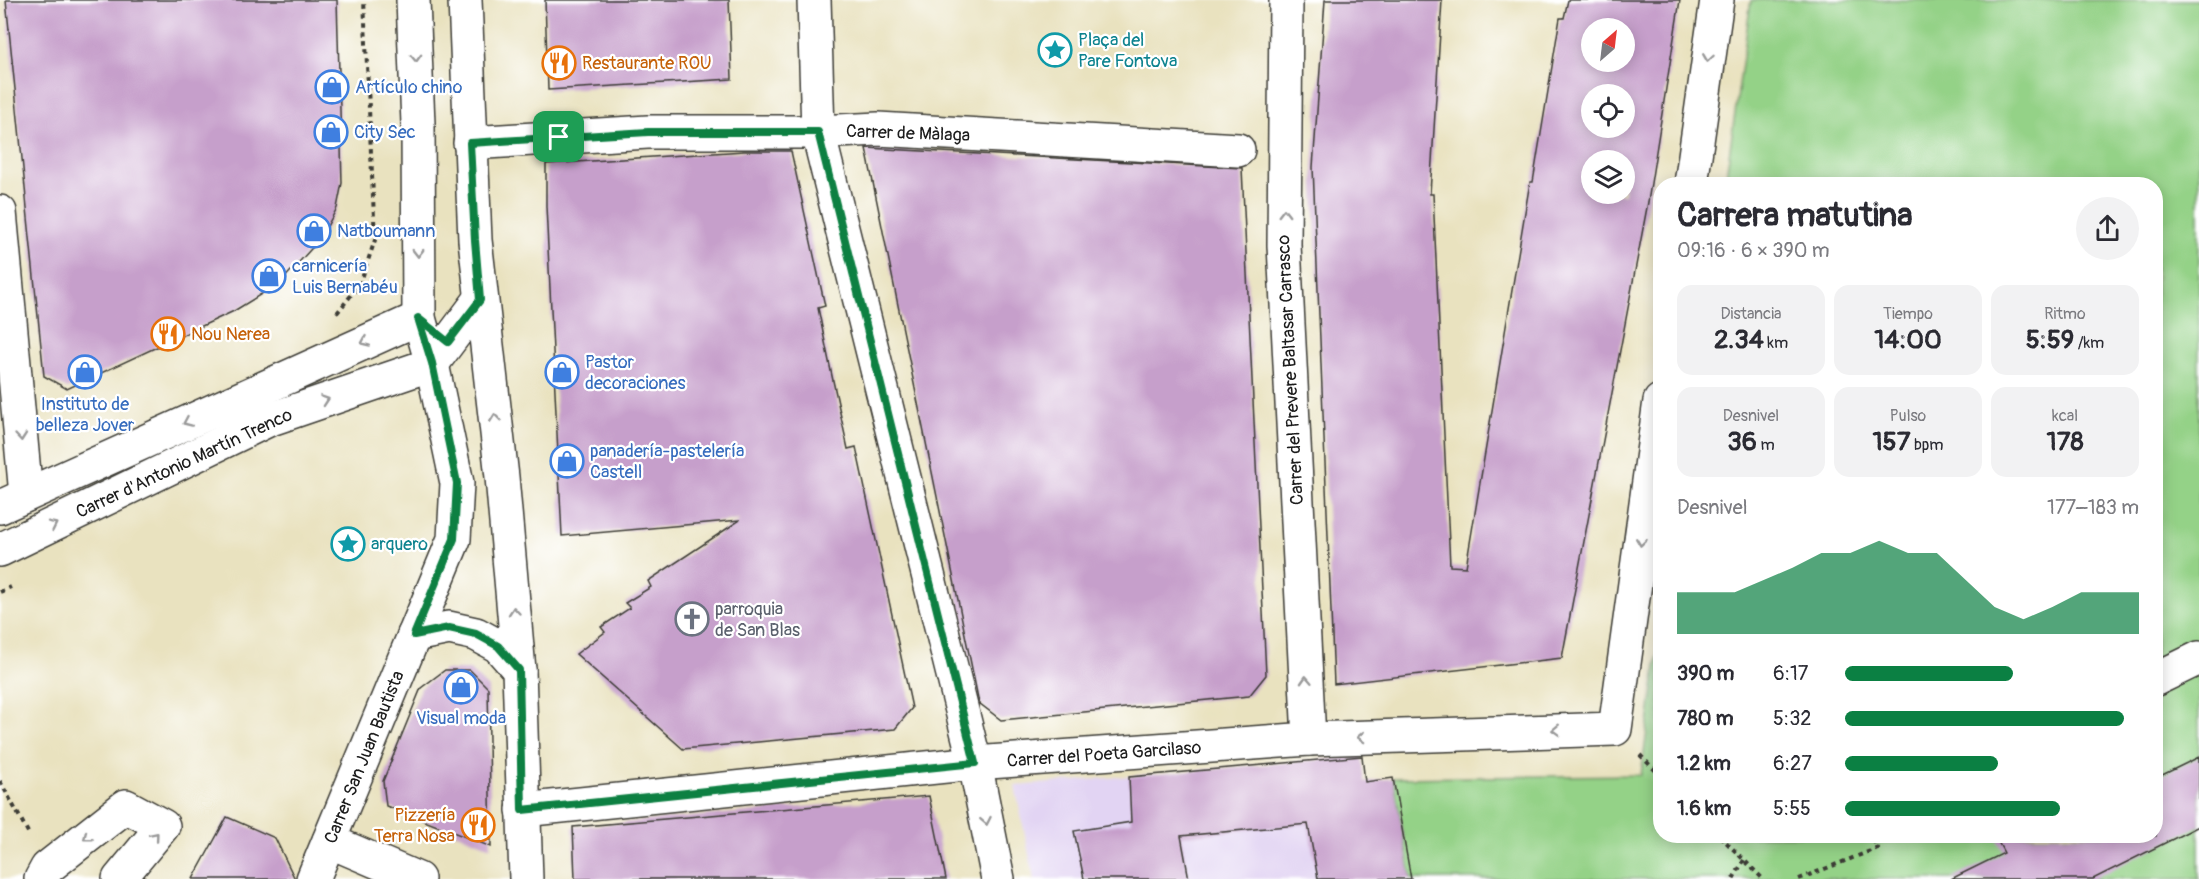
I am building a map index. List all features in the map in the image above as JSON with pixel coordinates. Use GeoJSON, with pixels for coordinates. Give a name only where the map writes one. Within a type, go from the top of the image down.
{"type":"FeatureCollection","features":[{"type":"Feature","properties":{"kind":"street"},"geometry":{"type":"LineString","coordinates":[[413,0],[418,124],[418,318],[440,353],[467,436],[502,477]]}},
{"type":"Feature","properties":{"kind":"street"},"geometry":{"type":"LineString","coordinates":[[465,0],[475,240],[480,300],[502,477],[519,670],[526,879]]}},
{"type":"Feature","properties":{"kind":"street"},"geometry":{"type":"LineString","coordinates":[[814,0],[818,132],[975,763],[998,879]]}},
{"type":"Feature","properties":{"kind":"street","name":"Carrer del Prevere Baltasar Carrasco"},"geometry":{"type":"LineString","coordinates":[[1286,0],[1284,245],[1309,739]]}},
{"type":"Feature","properties":{"kind":"street"},"geometry":{"type":"LineString","coordinates":[[1692,177],[1716,0]]}},
{"type":"Feature","properties":{"kind":"street","name":"Carrer de Màlaga"},"geometry":{"type":"LineString","coordinates":[[470,143],[648,132],[818,132],[878,129],[1238,150]]}},
{"type":"Feature","properties":{"kind":"street"},"geometry":{"type":"LineString","coordinates":[[0,212],[13,501]]}},
{"type":"Feature","properties":{"kind":"street"},"geometry":{"type":"LineString","coordinates":[[440,353],[480,300]]}},
{"type":"Feature","properties":{"kind":"street","name":"Carrer d'Antonio Martín Trenco"},"geometry":{"type":"LineString","coordinates":[[13,501],[418,318]]}},
{"type":"Feature","properties":{"kind":"street","name":"Carrer d'Antonio Martín Trenco"},"geometry":{"type":"LineString","coordinates":[[0,550],[268,420],[440,353]]}},
{"type":"Feature","properties":{"kind":"street","name":"Carrer San Juan Bautista"},"geometry":{"type":"LineString","coordinates":[[313,879],[454,539],[457,483],[440,353]]}},
{"type":"Feature","properties":{"kind":"street","name":"Carrer del Poeta Garcilaso"},"geometry":{"type":"LineString","coordinates":[[522,810],[975,763],[1309,739],[1615,729],[1653,452]]}},
{"type":"Feature","properties":{"kind":"street"},"geometry":{"type":"LineString","coordinates":[[414,635],[449,628],[476,634],[498,646],[519,670]]}},
{"type":"Feature","properties":{"kind":"street"},"geometry":{"type":"LineString","coordinates":[[2163,676],[2199,658]]}},
{"type":"Feature","properties":{"kind":"street"},"geometry":{"type":"LineString","coordinates":[[44,874],[126,806],[163,826],[119,879]]}},
{"type":"Feature","properties":{"kind":"street"},"geometry":{"type":"LineString","coordinates":[[329,841],[418,879]]}},
{"type":"Feature","properties":{"kind":"path"},"geometry":{"type":"LineString","coordinates":[[333,317],[360,284],[375,240],[364,0]]}},
{"type":"Feature","properties":{"kind":"path"},"geometry":{"type":"LineString","coordinates":[[0,781],[44,874]]}},
{"type":"Feature","properties":{"kind":"path"},"geometry":{"type":"LineString","coordinates":[[1727,843],[1763,879]]}},
{"type":"Feature","properties":{"kind":"path"},"geometry":{"type":"LineString","coordinates":[[1799,879],[1878,848],[1875,843]]}},
{"type":"Feature","properties":{"kind":"path"},"geometry":{"type":"LineString","coordinates":[[1733,879],[1744,860]]}},
{"type":"Feature","properties":{"kind":"shaded area"},"geometry":{"type":"Polygon","coordinates":[[[1362,756],[1365,782],[1393,778],[1411,879],[1034,879],[1015,786],[1362,756]]]}},
{"type":"Feature","properties":{"kind":"green space"},"geometry":{"type":"Polygon","coordinates":[[[1751,0],[2199,0],[2199,879],[1411,879],[1393,778],[1641,775],[1653,688],[1653,843],[2163,843],[2163,177],[1726,177],[1751,0]]]}},
{"type":"Feature","properties":{"kind":"building"},"geometry":{"type":"Polygon","coordinates":[[[6,0],[337,0],[342,183],[337,208],[320,239],[281,282],[234,311],[67,389],[44,376],[6,0]]]}},
{"type":"Feature","properties":{"kind":"building"},"geometry":{"type":"Polygon","coordinates":[[[545,0],[729,0],[732,79],[548,90],[545,0]]]}},
{"type":"Feature","properties":{"kind":"building"},"geometry":{"type":"Polygon","coordinates":[[[1325,0],[1442,0],[1430,194],[1433,194],[1450,566],[1466,567],[1530,182],[1533,182],[1560,18],[1564,18],[1568,0],[1680,0],[1648,202],[1562,658],[1334,684],[1313,167],[1325,0]]]}},
{"type":"Feature","properties":{"kind":"building"},"geometry":{"type":"Polygon","coordinates":[[[866,148],[1242,168],[1266,675],[1249,696],[1001,720],[979,703],[866,148]]]}},
{"type":"Feature","properties":{"kind":"building"},"geometry":{"type":"Polygon","coordinates":[[[744,151],[791,151],[825,306],[818,308],[832,376],[848,449],[856,447],[912,708],[895,729],[683,749],[576,654],[605,632],[601,627],[630,608],[625,603],[651,587],[648,581],[740,520],[562,536],[546,206],[546,164],[744,151]]]}},
{"type":"Feature","properties":{"kind":"building"},"geometry":{"type":"Polygon","coordinates":[[[445,670],[470,670],[488,688],[491,847],[386,806],[383,781],[421,688],[445,670]]]}},
{"type":"Feature","properties":{"kind":"building"},"geometry":{"type":"Polygon","coordinates":[[[1362,756],[1365,782],[1393,778],[1411,879],[1318,879],[1308,824],[1181,836],[1189,879],[1084,879],[1074,831],[1131,822],[1129,777],[1362,756]]]}},
{"type":"Feature","properties":{"kind":"building"},"geometry":{"type":"Polygon","coordinates":[[[2199,757],[2199,826],[2093,879],[1951,879],[2004,853],[1999,843],[2163,843],[2163,775],[2199,757]]]}},
{"type":"Feature","properties":{"kind":"building"},"geometry":{"type":"Polygon","coordinates":[[[929,796],[946,879],[575,879],[573,827],[929,796]]]}},
{"type":"Feature","properties":{"kind":"building"},"geometry":{"type":"Polygon","coordinates":[[[227,817],[275,838],[295,879],[193,879],[227,817]]]}},
{"type":"Feature","properties":{"kind":"place","name":"Plaça del Pare Fontova"},"geometry":{"type":"Point","coordinates":[1055,50]}},
{"type":"Feature","properties":{"kind":"place","name":"Restaurante ROU"},"geometry":{"type":"Point","coordinates":[559,63]}},
{"type":"Feature","properties":{"kind":"place","name":"Artículo chino"},"geometry":{"type":"Point","coordinates":[332,87]}},
{"type":"Feature","properties":{"kind":"place","name":"City Sec"},"geometry":{"type":"Point","coordinates":[331,132]}},
{"type":"Feature","properties":{"kind":"place","name":"Natboumann"},"geometry":{"type":"Point","coordinates":[314,231]}},
{"type":"Feature","properties":{"kind":"place","name":"carnicería Luis Bernabéu"},"geometry":{"type":"Point","coordinates":[269,276]}},
{"type":"Feature","properties":{"kind":"place","name":"Nou Nerea"},"geometry":{"type":"Point","coordinates":[168,334]}},
{"type":"Feature","properties":{"kind":"place","name":"Instituto de belleza Jover"},"geometry":{"type":"Point","coordinates":[85,372]}},
{"type":"Feature","properties":{"kind":"place","name":"Pastor decoraciones"},"geometry":{"type":"Point","coordinates":[562,372]}},
{"type":"Feature","properties":{"kind":"place","name":"panadería-pastelería Castell"},"geometry":{"type":"Point","coordinates":[567,461]}},
{"type":"Feature","properties":{"kind":"place","name":"arquero"},"geometry":{"type":"Point","coordinates":[348,544]}},
{"type":"Feature","properties":{"kind":"place","name":"parroquia de San Blas"},"geometry":{"type":"Point","coordinates":[692,619]}},
{"type":"Feature","properties":{"kind":"place","name":"Visual moda"},"geometry":{"type":"Point","coordinates":[461,687]}},
{"type":"Feature","properties":{"kind":"place","name":"Pizzería Terra Nosa"},"geometry":{"type":"Point","coordinates":[478,825]}},
{"type":"Feature","properties":{"kind":"route"},"geometry":{"type":"LineString","coordinates":[[648,132],[818,132],[975,763],[522,810],[519,670],[498,646],[476,634],[449,628],[414,635],[454,539],[457,483],[432,363],[418,318],[448,342],[480,300],[470,143],[559,137],[648,132]]}}]}
